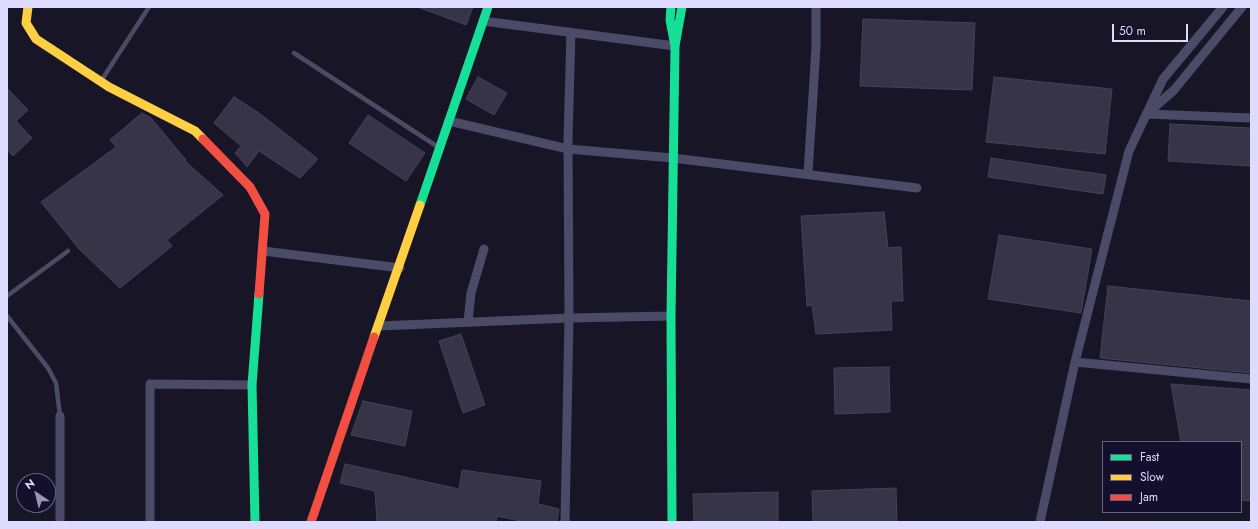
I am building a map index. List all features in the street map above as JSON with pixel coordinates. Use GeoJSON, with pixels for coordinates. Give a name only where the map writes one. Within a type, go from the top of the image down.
{"type":"FeatureCollection","features":[{"type":"Feature","properties":{"kind":"street"},"geometry":{"type":"LineString","coordinates":[[28,7],[26,23],[36,39],[100,81],[195,131],[250,187],[266,214],[252,384],[255,522]]}},
{"type":"Feature","properties":{"kind":"street"},"geometry":{"type":"LineString","coordinates":[[311,522],[400,268],[488,7]]}},
{"type":"Feature","properties":{"kind":"street"},"geometry":{"type":"LineString","coordinates":[[671,7],[670,20],[675,46],[671,316],[672,522]]}},
{"type":"Feature","properties":{"kind":"street"},"geometry":{"type":"LineString","coordinates":[[675,46],[681,20],[682,7]]}},
{"type":"Feature","properties":{"kind":"street"},"geometry":{"type":"LineString","coordinates":[[808,174],[816,47],[816,7]]}},
{"type":"Feature","properties":{"kind":"street"},"geometry":{"type":"LineString","coordinates":[[1040,522],[1075,362],[1129,151],[1163,79],[1223,7]]}},
{"type":"Feature","properties":{"kind":"street"},"geometry":{"type":"LineString","coordinates":[[1146,114],[1174,90],[1242,7]]}},
{"type":"Feature","properties":{"kind":"street"},"geometry":{"type":"LineString","coordinates":[[483,21],[675,46]]}},
{"type":"Feature","properties":{"kind":"street"},"geometry":{"type":"LineString","coordinates":[[565,522],[569,318],[568,149],[571,32]]}},
{"type":"Feature","properties":{"kind":"street"},"geometry":{"type":"LineString","coordinates":[[1146,114],[1251,118]]}},
{"type":"Feature","properties":{"kind":"street"},"geometry":{"type":"LineString","coordinates":[[449,121],[568,149],[673,158],[917,188]]}},
{"type":"Feature","properties":{"kind":"street"},"geometry":{"type":"LineString","coordinates":[[468,322],[471,293],[484,249]]}},
{"type":"Feature","properties":{"kind":"street"},"geometry":{"type":"LineString","coordinates":[[263,251],[400,268]]}},
{"type":"Feature","properties":{"kind":"street"},"geometry":{"type":"LineString","coordinates":[[380,326],[569,318],[671,316]]}},
{"type":"Feature","properties":{"kind":"street"},"geometry":{"type":"LineString","coordinates":[[1075,362],[1251,379]]}},
{"type":"Feature","properties":{"kind":"street"},"geometry":{"type":"LineString","coordinates":[[150,522],[150,384],[252,384]]}},
{"type":"Feature","properties":{"kind":"street"},"geometry":{"type":"LineString","coordinates":[[60,416],[60,522]]}},
{"type":"Feature","properties":{"kind":"lane"},"geometry":{"type":"LineString","coordinates":[[100,81],[149,7]]}},
{"type":"Feature","properties":{"kind":"lane"},"geometry":{"type":"LineString","coordinates":[[294,53],[440,148]]}},
{"type":"Feature","properties":{"kind":"lane"},"geometry":{"type":"LineString","coordinates":[[7,296],[68,251]]}},
{"type":"Feature","properties":{"kind":"lane"},"geometry":{"type":"LineString","coordinates":[[7,316],[48,368],[56,383],[60,416]]}},
{"type":"Feature","properties":{"kind":"building"},"geometry":{"type":"Polygon","coordinates":[[[418,7],[473,7],[466,25],[418,7]]]}},
{"type":"Feature","properties":{"kind":"building"},"geometry":{"type":"Polygon","coordinates":[[[863,19],[975,23],[972,90],[860,86],[863,19]]]}},
{"type":"Feature","properties":{"kind":"building"},"geometry":{"type":"Polygon","coordinates":[[[478,77],[507,93],[494,115],[466,99],[478,77]]]}},
{"type":"Feature","properties":{"kind":"building"},"geometry":{"type":"Polygon","coordinates":[[[994,77],[1112,89],[1105,154],[986,142],[994,77]]]}},
{"type":"Feature","properties":{"kind":"building"},"geometry":{"type":"Polygon","coordinates":[[[7,88],[28,110],[16,121],[32,138],[13,156],[7,150],[7,88]]]}},
{"type":"Feature","properties":{"kind":"building"},"geometry":{"type":"Polygon","coordinates":[[[234,97],[259,113],[318,159],[300,178],[259,151],[247,167],[235,153],[241,146],[214,123],[234,97]]]}},
{"type":"Feature","properties":{"kind":"building"},"geometry":{"type":"Polygon","coordinates":[[[142,113],[151,118],[186,160],[185,161],[223,195],[167,240],[172,246],[120,288],[79,249],[41,202],[116,147],[110,140],[142,113]]]}},
{"type":"Feature","properties":{"kind":"building"},"geometry":{"type":"Polygon","coordinates":[[[368,115],[425,153],[406,181],[349,143],[368,115]]]}},
{"type":"Feature","properties":{"kind":"building"},"geometry":{"type":"Polygon","coordinates":[[[1170,124],[1251,128],[1251,166],[1168,161],[1170,124]]]}},
{"type":"Feature","properties":{"kind":"building"},"geometry":{"type":"Polygon","coordinates":[[[991,158],[1106,175],[1103,194],[988,177],[991,158]]]}},
{"type":"Feature","properties":{"kind":"building"},"geometry":{"type":"Polygon","coordinates":[[[884,212],[888,248],[901,247],[903,301],[891,301],[892,330],[816,334],[812,305],[807,306],[801,216],[884,212]]]}},
{"type":"Feature","properties":{"kind":"building"},"geometry":{"type":"Polygon","coordinates":[[[999,235],[1092,249],[1081,313],[988,299],[999,235]]]}},
{"type":"Feature","properties":{"kind":"building"},"geometry":{"type":"Polygon","coordinates":[[[1108,286],[1251,301],[1251,373],[1100,358],[1108,286]]]}},
{"type":"Feature","properties":{"kind":"building"},"geometry":{"type":"Polygon","coordinates":[[[461,334],[485,405],[463,413],[439,341],[461,334]]]}},
{"type":"Feature","properties":{"kind":"building"},"geometry":{"type":"Polygon","coordinates":[[[889,367],[890,412],[835,414],[834,368],[889,367]]]}},
{"type":"Feature","properties":{"kind":"building"},"geometry":{"type":"Polygon","coordinates":[[[1171,384],[1251,390],[1251,501],[1242,500],[1242,441],[1181,441],[1171,384]]]}},
{"type":"Feature","properties":{"kind":"building"},"geometry":{"type":"Polygon","coordinates":[[[363,401],[412,411],[405,446],[351,435],[363,401]]]}},
{"type":"Feature","properties":{"kind":"building"},"geometry":{"type":"Polygon","coordinates":[[[345,464],[459,489],[462,470],[541,481],[538,504],[559,509],[557,522],[525,522],[497,516],[496,522],[377,522],[375,491],[340,483],[345,464]]]}},
{"type":"Feature","properties":{"kind":"building"},"geometry":{"type":"Polygon","coordinates":[[[896,488],[897,522],[813,522],[812,491],[896,488]]]}},
{"type":"Feature","properties":{"kind":"building"},"geometry":{"type":"Polygon","coordinates":[[[778,492],[778,522],[694,522],[693,494],[778,492]]]}},
{"type":"Feature","properties":{"kind":"traffic: fast"},"geometry":{"type":"LineString","coordinates":[[420,205],[488,7]]}},
{"type":"Feature","properties":{"kind":"traffic: fast"},"geometry":{"type":"LineString","coordinates":[[671,7],[670,20],[675,46],[682,7]]}},
{"type":"Feature","properties":{"kind":"traffic: fast"},"geometry":{"type":"LineString","coordinates":[[672,522],[671,316],[675,46]]}},
{"type":"Feature","properties":{"kind":"traffic: fast"},"geometry":{"type":"LineString","coordinates":[[255,522],[252,385],[259,294]]}},
{"type":"Feature","properties":{"kind":"traffic: slow"},"geometry":{"type":"LineString","coordinates":[[28,7],[26,23],[36,39],[109,87],[195,131],[203,139]]}},
{"type":"Feature","properties":{"kind":"traffic: slow"},"geometry":{"type":"LineString","coordinates":[[374,337],[420,205]]}},
{"type":"Feature","properties":{"kind":"traffic: jam"},"geometry":{"type":"LineString","coordinates":[[203,139],[250,187],[265,214],[259,294]]}},
{"type":"Feature","properties":{"kind":"traffic: jam"},"geometry":{"type":"LineString","coordinates":[[311,522],[374,337]]}}]}
